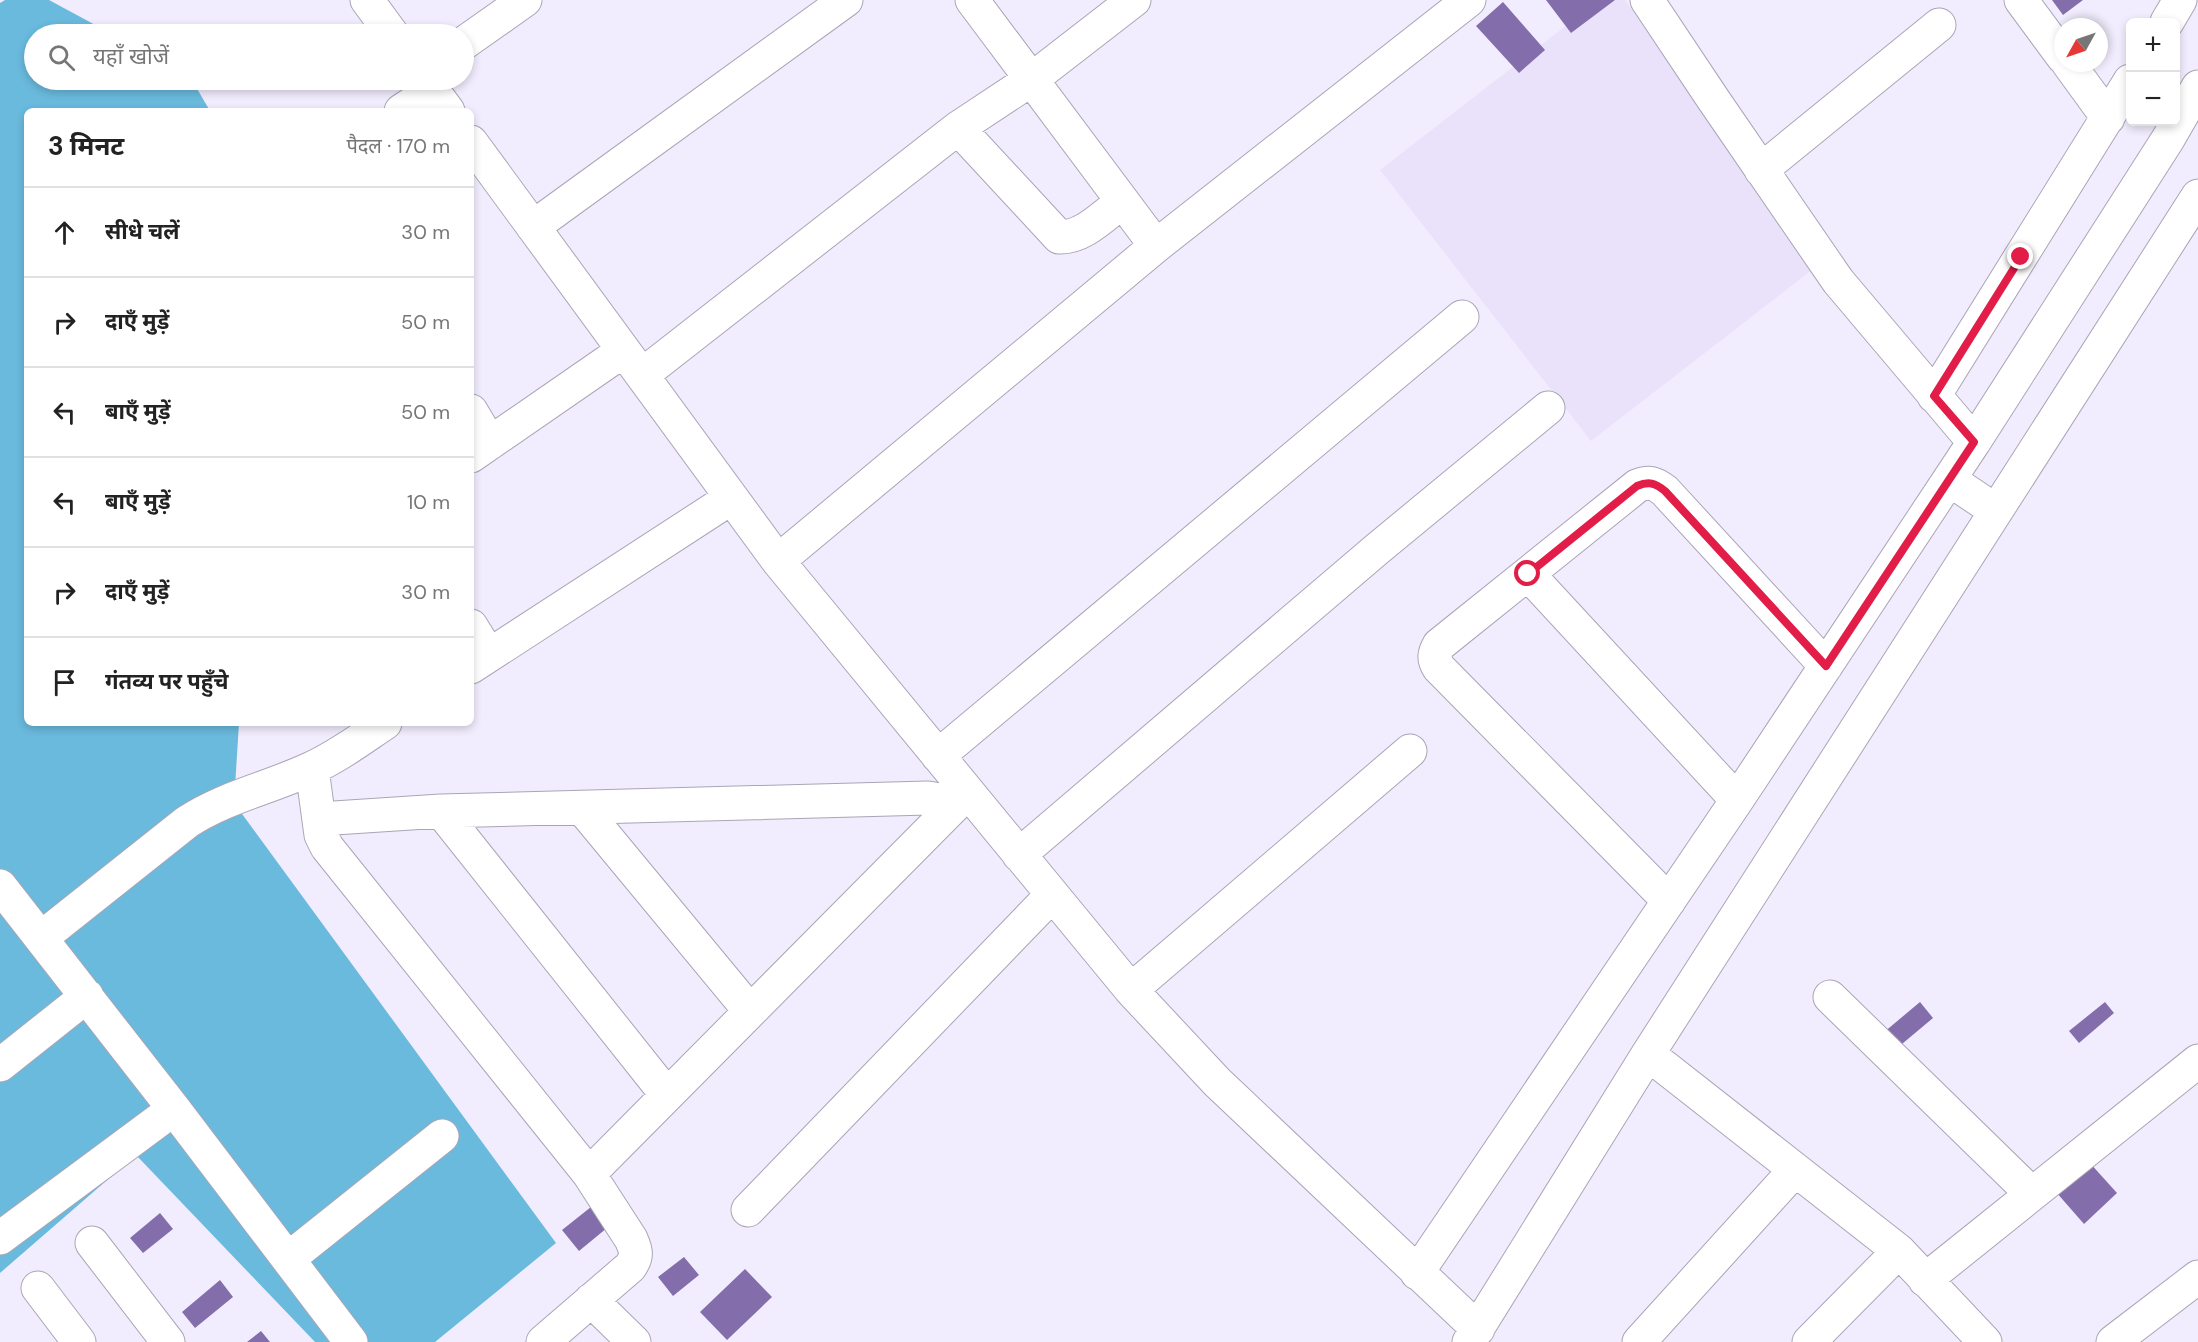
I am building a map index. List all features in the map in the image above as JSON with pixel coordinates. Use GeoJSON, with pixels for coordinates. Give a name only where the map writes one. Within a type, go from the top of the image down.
{"type":"FeatureCollection","features":[{"type":"Feature","properties":{"kind":"street"},"geometry":{"type":"LineString","coordinates":[[367,0],[385,24]]}},
{"type":"Feature","properties":{"kind":"street"},"geometry":{"type":"LineString","coordinates":[[474,36],[525,0]]}},
{"type":"Feature","properties":{"kind":"street"},"geometry":{"type":"LineString","coordinates":[[533,226],[846,0]]}},
{"type":"Feature","properties":{"kind":"street"},"geometry":{"type":"LineString","coordinates":[[972,0],[1156,246]]}},
{"type":"Feature","properties":{"kind":"street"},"geometry":{"type":"LineString","coordinates":[[474,423],[481,450],[632,363],[958,128],[1032,79],[1134,0]]}},
{"type":"Feature","properties":{"kind":"street"},"geometry":{"type":"LineString","coordinates":[[777,561],[1156,246],[1469,0]]}},
{"type":"Feature","properties":{"kind":"street"},"geometry":{"type":"LineString","coordinates":[[2021,0],[2054,45]]}},
{"type":"Feature","properties":{"kind":"street"},"geometry":{"type":"LineString","coordinates":[[2169,18],[2180,0]]}},
{"type":"Feature","properties":{"kind":"street"},"geometry":{"type":"LineString","coordinates":[[1653,2],[1761,170],[1838,281],[1974,442]]}},
{"type":"Feature","properties":{"kind":"street"},"geometry":{"type":"LineString","coordinates":[[1761,170],[1939,25]]}},
{"type":"Feature","properties":{"kind":"street"},"geometry":{"type":"LineString","coordinates":[[2075,72],[2108,118]]}},
{"type":"Feature","properties":{"kind":"street"},"geometry":{"type":"LineString","coordinates":[[474,146],[777,561],[938,756],[960,800],[1019,855],[1131,990],[1217,1082],[1417,1273],[1473,1335],[1648,1054],[1971,494],[1974,442],[2168,139],[2198,87]]}},
{"type":"Feature","properties":{"kind":"street"},"geometry":{"type":"LineString","coordinates":[[1934,396],[2126,88]]}},
{"type":"Feature","properties":{"kind":"street"},"geometry":{"type":"LineString","coordinates":[[407,108],[435,93]]}},
{"type":"Feature","properties":{"kind":"street"},"geometry":{"type":"LineString","coordinates":[[958,128],[1059,237],[1070,238],[1081,232],[1122,202]]}},
{"type":"Feature","properties":{"kind":"street"},"geometry":{"type":"LineString","coordinates":[[1417,1273],[1826,666],[1971,494],[2198,196]]}},
{"type":"Feature","properties":{"kind":"street"},"geometry":{"type":"LineString","coordinates":[[938,756],[1462,317]]}},
{"type":"Feature","properties":{"kind":"street"},"geometry":{"type":"LineString","coordinates":[[1019,855],[1376,550],[1548,408]]}},
{"type":"Feature","properties":{"kind":"street"},"geometry":{"type":"LineString","coordinates":[[1669,901],[1439,668],[1434,654],[1439,645],[1637,486],[1647,482],[1656,484],[1665,491],[1826,666]]}},
{"type":"Feature","properties":{"kind":"street"},"geometry":{"type":"LineString","coordinates":[[474,638],[480,661],[731,498]]}},
{"type":"Feature","properties":{"kind":"street"},"geometry":{"type":"LineString","coordinates":[[1528,574],[1737,800]]}},
{"type":"Feature","properties":{"kind":"street"},"geometry":{"type":"LineString","coordinates":[[41,938],[204,811],[226,800],[269,787],[312,769],[380,726]]}},
{"type":"Feature","properties":{"kind":"street"},"geometry":{"type":"LineString","coordinates":[[1131,990],[1410,751]]}},
{"type":"Feature","properties":{"kind":"street"},"geometry":{"type":"LineString","coordinates":[[312,769],[321,835],[327,847],[589,1174],[636,1250],[636,1259],[630,1266],[543,1342]]}},
{"type":"Feature","properties":{"kind":"street"},"geometry":{"type":"LineString","coordinates":[[319,819],[441,811],[928,798],[960,800]]}},
{"type":"Feature","properties":{"kind":"street"},"geometry":{"type":"LineString","coordinates":[[589,1174],[960,800]]}},
{"type":"Feature","properties":{"kind":"street"},"geometry":{"type":"LineString","coordinates":[[582,808],[750,1011]]}},
{"type":"Feature","properties":{"kind":"street"},"geometry":{"type":"LineString","coordinates":[[441,811],[667,1095]]}},
{"type":"Feature","properties":{"kind":"street"},"geometry":{"type":"LineString","coordinates":[[0,886],[174,1109],[351,1342]]}},
{"type":"Feature","properties":{"kind":"street"},"geometry":{"type":"LineString","coordinates":[[748,1210],[1052,895]]}},
{"type":"Feature","properties":{"kind":"street"},"geometry":{"type":"LineString","coordinates":[[0,1065],[87,996]]}},
{"type":"Feature","properties":{"kind":"street"},"geometry":{"type":"LineString","coordinates":[[1830,997],[2032,1194]]}},
{"type":"Feature","properties":{"kind":"street"},"geometry":{"type":"LineString","coordinates":[[1648,1054],[1899,1251],[1981,1341]]}},
{"type":"Feature","properties":{"kind":"street"},"geometry":{"type":"LineString","coordinates":[[1925,1280],[2198,1061]]}},
{"type":"Feature","properties":{"kind":"street"},"geometry":{"type":"LineString","coordinates":[[0,1238],[174,1109]]}},
{"type":"Feature","properties":{"kind":"street"},"geometry":{"type":"LineString","coordinates":[[288,1259],[442,1136]]}},
{"type":"Feature","properties":{"kind":"street"},"geometry":{"type":"LineString","coordinates":[[1639,1342],[1795,1170]]}},
{"type":"Feature","properties":{"kind":"street"},"geometry":{"type":"LineString","coordinates":[[92,1243],[168,1342]]}},
{"type":"Feature","properties":{"kind":"street"},"geometry":{"type":"LineString","coordinates":[[1809,1342],[1899,1251]]}},
{"type":"Feature","properties":{"kind":"street"},"geometry":{"type":"LineString","coordinates":[[2113,1342],[2198,1277]]}},
{"type":"Feature","properties":{"kind":"street"},"geometry":{"type":"LineString","coordinates":[[38,1288],[79,1342]]}},
{"type":"Feature","properties":{"kind":"street"},"geometry":{"type":"LineString","coordinates":[[591,1300],[634,1342]]}},
{"type":"Feature","properties":{"kind":"shaded area"},"geometry":{"type":"Polygon","coordinates":[[[1599,0],[1625,0],[1826,259],[1591,441],[1380,170],[1599,0]]]}},
{"type":"Feature","properties":{"kind":"water"},"geometry":{"type":"Polygon","coordinates":[[[5,0],[49,0],[93,24],[24,24],[24,90],[198,90],[208,108],[24,108],[24,726],[239,726],[234,803],[556,1243],[435,1342],[315,1342],[136,1155],[0,1273],[0,3],[5,0]]]}},
{"type":"Feature","properties":{"kind":"building"},"geometry":{"type":"Polygon","coordinates":[[[1546,0],[1615,0],[1571,33],[1546,0]]]}},
{"type":"Feature","properties":{"kind":"building"},"geometry":{"type":"Polygon","coordinates":[[[2052,0],[2083,0],[2063,15],[2052,0]]]}},
{"type":"Feature","properties":{"kind":"building"},"geometry":{"type":"Polygon","coordinates":[[[1503,2],[1545,50],[1519,73],[1476,26],[1503,2]]]}},
{"type":"Feature","properties":{"kind":"building"},"geometry":{"type":"Polygon","coordinates":[[[1920,1002],[1933,1018],[1896,1049],[1883,1033],[1920,1002]]]}},
{"type":"Feature","properties":{"kind":"building"},"geometry":{"type":"Polygon","coordinates":[[[2105,1002],[2114,1013],[2079,1043],[2069,1031],[2105,1002]]]}},
{"type":"Feature","properties":{"kind":"building"},"geometry":{"type":"Polygon","coordinates":[[[2089,1162],[2117,1193],[2084,1224],[2056,1192],[2089,1162]]]}},
{"type":"Feature","properties":{"kind":"building"},"geometry":{"type":"Polygon","coordinates":[[[596,1203],[613,1223],[579,1251],[562,1230],[596,1203]]]}},
{"type":"Feature","properties":{"kind":"building"},"geometry":{"type":"Polygon","coordinates":[[[160,1213],[173,1229],[143,1253],[130,1238],[160,1213]]]}},
{"type":"Feature","properties":{"kind":"building"},"geometry":{"type":"Polygon","coordinates":[[[684,1257],[699,1275],[673,1296],[658,1277],[684,1257]]]}},
{"type":"Feature","properties":{"kind":"building"},"geometry":{"type":"Polygon","coordinates":[[[745,1269],[772,1297],[727,1340],[700,1312],[745,1269]]]}},
{"type":"Feature","properties":{"kind":"building"},"geometry":{"type":"Polygon","coordinates":[[[220,1280],[233,1297],[195,1328],[182,1312],[220,1280]]]}},
{"type":"Feature","properties":{"kind":"building"},"geometry":{"type":"Polygon","coordinates":[[[261,1331],[270,1342],[247,1342],[261,1331]]]}},
{"type":"Feature","properties":{"kind":"route"},"geometry":{"type":"LineString","coordinates":[[1528,574],[1637,486],[1647,482],[1656,484],[1826,666],[1974,442],[1934,396],[2021,257]]}}]}
